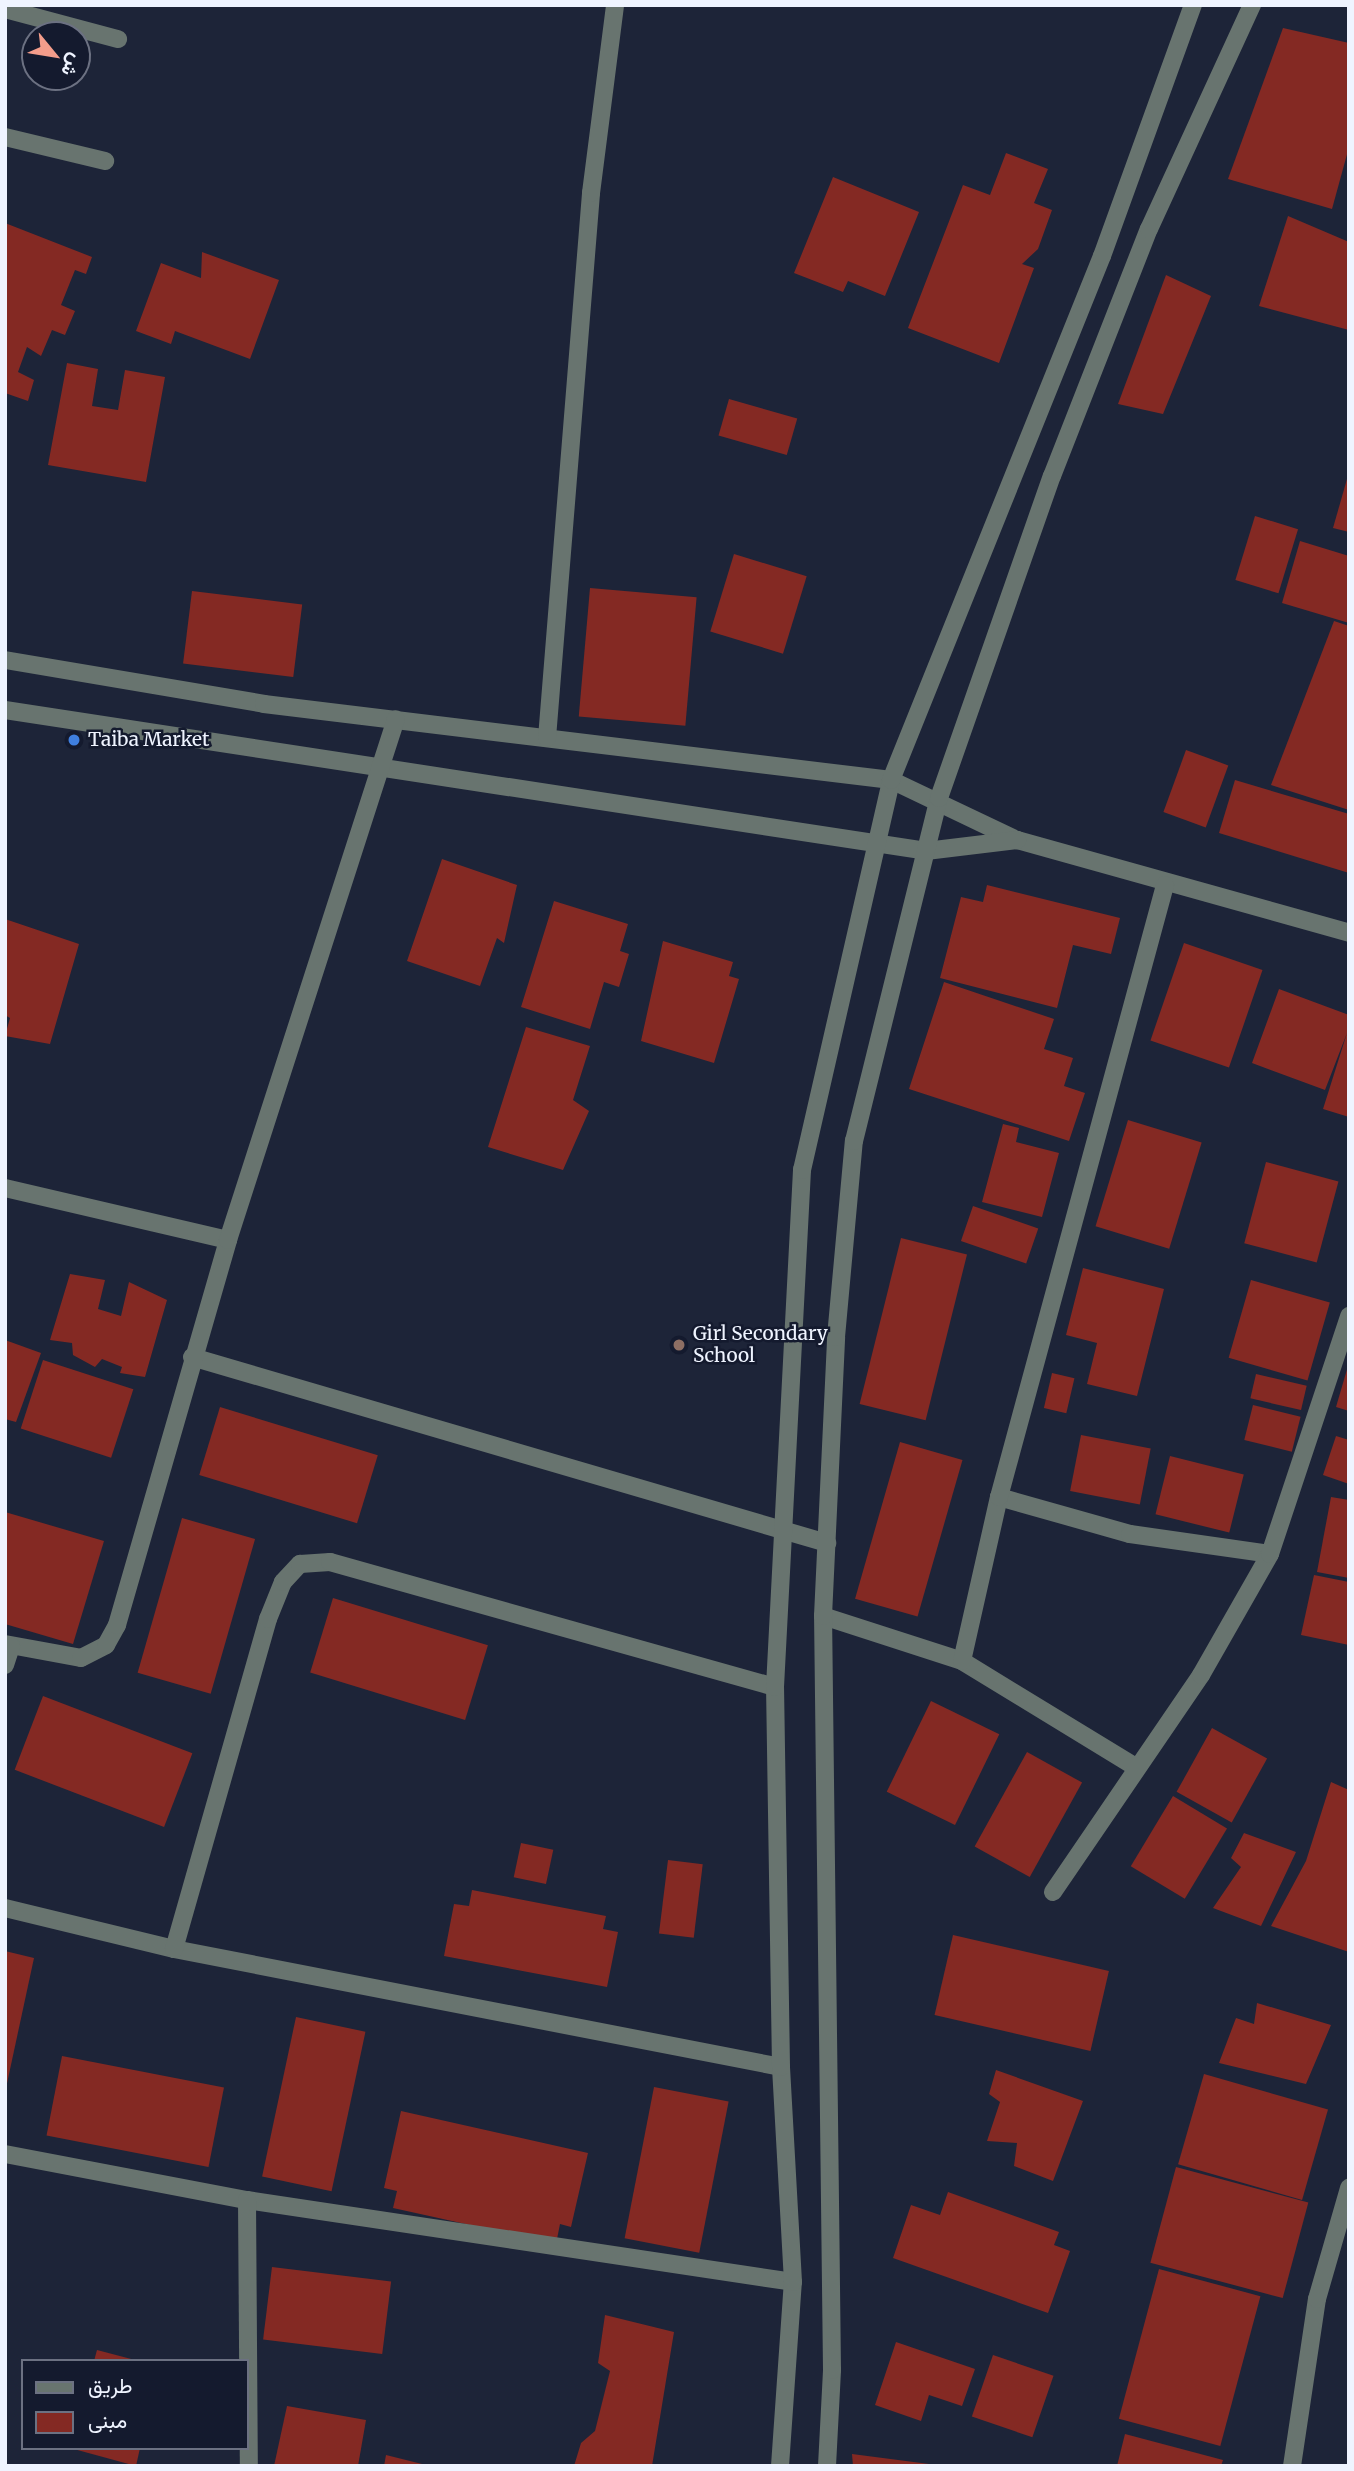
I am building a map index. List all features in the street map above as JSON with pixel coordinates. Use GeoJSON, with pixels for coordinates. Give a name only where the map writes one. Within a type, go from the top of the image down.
{"type":"FeatureCollection","features":[{"type":"Feature","properties":{"kind":"street"},"geometry":{"type":"LineString","coordinates":[[547,738],[591,194],[615,5]]}},
{"type":"Feature","properties":{"kind":"street"},"geometry":{"type":"LineString","coordinates":[[780,2466],[793,2282],[780,2067],[775,1687],[780,1525],[802,1170],[875,840],[891,780],[1102,256],[1193,5]]}},
{"type":"Feature","properties":{"kind":"street"},"geometry":{"type":"LineString","coordinates":[[827,2466],[832,2370],[823,1616],[854,1141],[939,798],[1052,476],[1139,255],[1252,5]]}},
{"type":"Feature","properties":{"kind":"street"},"geometry":{"type":"LineString","coordinates":[[5,9],[118,39]]}},
{"type":"Feature","properties":{"kind":"street"},"geometry":{"type":"LineString","coordinates":[[5,137],[105,161]]}},
{"type":"Feature","properties":{"kind":"street"},"geometry":{"type":"LineString","coordinates":[[5,660],[396,719],[891,780],[939,798],[1017,839],[1165,885],[1349,933]]}},
{"type":"Feature","properties":{"kind":"street"},"geometry":{"type":"LineString","coordinates":[[5,710],[875,840],[926,850],[1017,839]]}},
{"type":"Feature","properties":{"kind":"street"},"geometry":{"type":"LineString","coordinates":[[5,1665],[8,1645],[80,1658],[106,1645],[228,1240],[396,719]]}},
{"type":"Feature","properties":{"kind":"street"},"geometry":{"type":"LineString","coordinates":[[962,1661],[999,1497],[1165,885]]}},
{"type":"Feature","properties":{"kind":"street"},"geometry":{"type":"LineString","coordinates":[[5,1188],[228,1240]]}},
{"type":"Feature","properties":{"kind":"street"},"geometry":{"type":"LineString","coordinates":[[1053,1892],[1135,1766],[1201,1675],[1270,1554],[1349,1316]]}},
{"type":"Feature","properties":{"kind":"street"},"geometry":{"type":"LineString","coordinates":[[192,1357],[780,1525],[827,1543]]}},
{"type":"Feature","properties":{"kind":"street"},"geometry":{"type":"LineString","coordinates":[[999,1497],[1130,1534],[1270,1554]]}},
{"type":"Feature","properties":{"kind":"street"},"geometry":{"type":"LineString","coordinates":[[174,1949],[268,1619],[283,1582],[300,1564],[330,1562],[775,1687]]}},
{"type":"Feature","properties":{"kind":"street"},"geometry":{"type":"LineString","coordinates":[[823,1616],[962,1661],[1135,1766]]}},
{"type":"Feature","properties":{"kind":"street"},"geometry":{"type":"LineString","coordinates":[[5,1908],[174,1949],[780,2067]]}},
{"type":"Feature","properties":{"kind":"street"},"geometry":{"type":"LineString","coordinates":[[5,2154],[247,2200],[793,2282]]}},
{"type":"Feature","properties":{"kind":"street"},"geometry":{"type":"LineString","coordinates":[[1292,2466],[1317,2299],[1349,2188]]}},
{"type":"Feature","properties":{"kind":"street"},"geometry":{"type":"LineString","coordinates":[[247,2200],[250,2466]]}},
{"type":"Feature","properties":{"kind":"building"},"geometry":{"type":"Polygon","coordinates":[[[1283,28],[1349,43],[1349,147],[1332,209],[1228,179],[1283,28]]]}},
{"type":"Feature","properties":{"kind":"building"},"geometry":{"type":"Polygon","coordinates":[[[1006,153],[1048,169],[1034,203],[1052,210],[1038,249],[1022,264],[1034,268],[999,363],[908,328],[963,185],[990,195],[1006,153]]]}},
{"type":"Feature","properties":{"kind":"building"},"geometry":{"type":"Polygon","coordinates":[[[833,177],[919,212],[885,296],[848,281],[843,292],[794,273],[833,177]]]}},
{"type":"Feature","properties":{"kind":"building"},"geometry":{"type":"Polygon","coordinates":[[[1288,216],[1349,242],[1349,330],[1259,306],[1288,216]]]}},
{"type":"Feature","properties":{"kind":"building"},"geometry":{"type":"Polygon","coordinates":[[[5,223],[92,257],[86,274],[75,270],[61,305],[75,311],[65,335],[52,330],[41,356],[27,347],[18,372],[34,380],[28,401],[5,393],[5,223]]]}},
{"type":"Feature","properties":{"kind":"building"},"geometry":{"type":"Polygon","coordinates":[[[202,252],[279,280],[250,359],[175,331],[171,344],[136,331],[161,263],[201,278],[202,252]]]}},
{"type":"Feature","properties":{"kind":"building"},"geometry":{"type":"Polygon","coordinates":[[[1166,275],[1211,296],[1163,414],[1118,404],[1166,275]]]}},
{"type":"Feature","properties":{"kind":"building"},"geometry":{"type":"Polygon","coordinates":[[[67,363],[98,369],[92,406],[118,410],[125,370],[165,377],[146,482],[48,465],[67,363]]]}},
{"type":"Feature","properties":{"kind":"building"},"geometry":{"type":"Polygon","coordinates":[[[729,399],[797,419],[787,455],[719,436],[729,399]]]}},
{"type":"Feature","properties":{"kind":"building"},"geometry":{"type":"Polygon","coordinates":[[[1349,472],[1349,532],[1333,528],[1349,472]]]}},
{"type":"Feature","properties":{"kind":"building"},"geometry":{"type":"Polygon","coordinates":[[[1255,516],[1298,529],[1278,593],[1235,580],[1255,516]]]}},
{"type":"Feature","properties":{"kind":"building"},"geometry":{"type":"Polygon","coordinates":[[[1300,541],[1349,556],[1349,623],[1282,603],[1300,541]]]}},
{"type":"Feature","properties":{"kind":"building"},"geometry":{"type":"Polygon","coordinates":[[[734,554],[807,576],[783,654],[710,631],[734,554]]]}},
{"type":"Feature","properties":{"kind":"building"},"geometry":{"type":"Polygon","coordinates":[[[590,588],[697,597],[685,726],[579,717],[590,588]]]}},
{"type":"Feature","properties":{"kind":"building"},"geometry":{"type":"Polygon","coordinates":[[[192,591],[302,605],[293,677],[183,663],[192,591]]]}},
{"type":"Feature","properties":{"kind":"building"},"geometry":{"type":"Polygon","coordinates":[[[1334,621],[1349,626],[1349,810],[1271,785],[1334,621]]]}},
{"type":"Feature","properties":{"kind":"building"},"geometry":{"type":"Polygon","coordinates":[[[1186,750],[1228,765],[1206,827],[1163,812],[1186,750]]]}},
{"type":"Feature","properties":{"kind":"building"},"geometry":{"type":"Polygon","coordinates":[[[1235,780],[1349,814],[1349,873],[1219,833],[1235,780]]]}},
{"type":"Feature","properties":{"kind":"building"},"geometry":{"type":"Polygon","coordinates":[[[442,859],[517,885],[504,943],[497,938],[480,986],[407,961],[442,859]]]}},
{"type":"Feature","properties":{"kind":"building"},"geometry":{"type":"Polygon","coordinates":[[[987,885],[1120,918],[1111,954],[1073,945],[1057,1008],[940,978],[961,897],[983,902],[987,885]]]}},
{"type":"Feature","properties":{"kind":"building"},"geometry":{"type":"Polygon","coordinates":[[[554,901],[628,924],[620,951],[629,954],[619,987],[604,982],[590,1029],[521,1007],[554,901]]]}},
{"type":"Feature","properties":{"kind":"building"},"geometry":{"type":"Polygon","coordinates":[[[5,919],[79,944],[50,1044],[5,1036],[10,1018],[5,1015],[5,919]]]}},
{"type":"Feature","properties":{"kind":"building"},"geometry":{"type":"Polygon","coordinates":[[[663,941],[733,962],[729,976],[739,979],[714,1063],[641,1041],[663,941]]]}},
{"type":"Feature","properties":{"kind":"building"},"geometry":{"type":"Polygon","coordinates":[[[1184,943],[1262,970],[1229,1067],[1150,1040],[1184,943]]]}},
{"type":"Feature","properties":{"kind":"building"},"geometry":{"type":"Polygon","coordinates":[[[944,982],[1054,1019],[1044,1049],[1073,1058],[1064,1086],[1085,1093],[1069,1141],[909,1089],[944,982]]]}},
{"type":"Feature","properties":{"kind":"building"},"geometry":{"type":"Polygon","coordinates":[[[1279,989],[1349,1015],[1349,1117],[1323,1109],[1347,1033],[1325,1090],[1252,1063],[1279,989]]]}},
{"type":"Feature","properties":{"kind":"building"},"geometry":{"type":"Polygon","coordinates":[[[526,1027],[590,1046],[573,1100],[589,1111],[563,1170],[488,1147],[526,1027]]]}},
{"type":"Feature","properties":{"kind":"building"},"geometry":{"type":"Polygon","coordinates":[[[1128,1120],[1202,1143],[1169,1249],[1096,1226],[1128,1120]]]}},
{"type":"Feature","properties":{"kind":"building"},"geometry":{"type":"Polygon","coordinates":[[[1003,1124],[1019,1128],[1016,1142],[1059,1153],[1042,1217],[982,1202],[1003,1124]]]}},
{"type":"Feature","properties":{"kind":"building"},"geometry":{"type":"Polygon","coordinates":[[[1266,1162],[1338,1181],[1317,1263],[1244,1243],[1266,1162]]]}},
{"type":"Feature","properties":{"kind":"building"},"geometry":{"type":"Polygon","coordinates":[[[973,1206],[1038,1228],[1026,1263],[961,1241],[973,1206]]]}},
{"type":"Feature","properties":{"kind":"building"},"geometry":{"type":"Polygon","coordinates":[[[901,1238],[967,1254],[926,1420],[860,1404],[901,1238]]]}},
{"type":"Feature","properties":{"kind":"building"},"geometry":{"type":"Polygon","coordinates":[[[1083,1268],[1164,1289],[1137,1396],[1087,1384],[1097,1343],[1066,1335],[1083,1268]]]}},
{"type":"Feature","properties":{"kind":"building"},"geometry":{"type":"Polygon","coordinates":[[[70,1274],[105,1280],[98,1309],[121,1316],[129,1282],[167,1300],[145,1377],[120,1373],[122,1367],[102,1359],[95,1367],[73,1355],[72,1343],[50,1340],[70,1274]]]}},
{"type":"Feature","properties":{"kind":"building"},"geometry":{"type":"Polygon","coordinates":[[[1251,1280],[1330,1303],[1307,1380],[1229,1358],[1251,1280]]]}},
{"type":"Feature","properties":{"kind":"building"},"geometry":{"type":"Polygon","coordinates":[[[5,1340],[41,1353],[16,1422],[5,1419],[5,1340]]]}},
{"type":"Feature","properties":{"kind":"building"},"geometry":{"type":"Polygon","coordinates":[[[43,1360],[133,1389],[111,1458],[21,1428],[43,1360]]]}},
{"type":"Feature","properties":{"kind":"building"},"geometry":{"type":"Polygon","coordinates":[[[1349,1366],[1349,1411],[1336,1407],[1349,1366]]]}},
{"type":"Feature","properties":{"kind":"building"},"geometry":{"type":"Polygon","coordinates":[[[1052,1373],[1074,1378],[1066,1413],[1044,1408],[1052,1373]]]}},
{"type":"Feature","properties":{"kind":"building"},"geometry":{"type":"Polygon","coordinates":[[[1256,1374],[1307,1386],[1301,1410],[1250,1398],[1256,1374]]]}},
{"type":"Feature","properties":{"kind":"building"},"geometry":{"type":"Polygon","coordinates":[[[1253,1405],[1301,1417],[1292,1452],[1244,1440],[1253,1405]]]}},
{"type":"Feature","properties":{"kind":"building"},"geometry":{"type":"Polygon","coordinates":[[[220,1407],[378,1455],[357,1523],[199,1475],[220,1407]]]}},
{"type":"Feature","properties":{"kind":"building"},"geometry":{"type":"Polygon","coordinates":[[[1081,1435],[1151,1449],[1140,1505],[1070,1491],[1081,1435]]]}},
{"type":"Feature","properties":{"kind":"building"},"geometry":{"type":"Polygon","coordinates":[[[1336,1436],[1349,1440],[1349,1484],[1323,1475],[1336,1436]]]}},
{"type":"Feature","properties":{"kind":"building"},"geometry":{"type":"Polygon","coordinates":[[[900,1442],[962,1460],[918,1617],[855,1599],[900,1442]]]}},
{"type":"Feature","properties":{"kind":"building"},"geometry":{"type":"Polygon","coordinates":[[[1170,1456],[1244,1474],[1229,1533],[1155,1514],[1170,1456]]]}},
{"type":"Feature","properties":{"kind":"building"},"geometry":{"type":"Polygon","coordinates":[[[1331,1497],[1349,1500],[1349,1578],[1317,1572],[1331,1497]]]}},
{"type":"Feature","properties":{"kind":"building"},"geometry":{"type":"Polygon","coordinates":[[[5,1512],[104,1541],[73,1644],[5,1624],[5,1512]]]}},
{"type":"Feature","properties":{"kind":"building"},"geometry":{"type":"Polygon","coordinates":[[[182,1518],[255,1539],[211,1694],[138,1673],[182,1518]]]}},
{"type":"Feature","properties":{"kind":"building"},"geometry":{"type":"Polygon","coordinates":[[[1314,1575],[1349,1582],[1349,1645],[1301,1635],[1314,1575]]]}},
{"type":"Feature","properties":{"kind":"building"},"geometry":{"type":"Polygon","coordinates":[[[333,1598],[488,1645],[465,1720],[310,1673],[333,1598]]]}},
{"type":"Feature","properties":{"kind":"building"},"geometry":{"type":"Polygon","coordinates":[[[43,1696],[192,1753],[164,1827],[15,1770],[43,1696]]]}},
{"type":"Feature","properties":{"kind":"building"},"geometry":{"type":"Polygon","coordinates":[[[931,1701],[999,1734],[955,1825],[887,1792],[931,1701]]]}},
{"type":"Feature","properties":{"kind":"building"},"geometry":{"type":"Polygon","coordinates":[[[1212,1728],[1267,1759],[1232,1822],[1177,1792],[1212,1728]]]}},
{"type":"Feature","properties":{"kind":"building"},"geometry":{"type":"Polygon","coordinates":[[[1027,1752],[1082,1783],[1030,1877],[975,1846],[1027,1752]]]}},
{"type":"Feature","properties":{"kind":"building"},"geometry":{"type":"Polygon","coordinates":[[[1331,1782],[1349,1790],[1349,1952],[1271,1926],[1306,1861],[1331,1782]]]}},
{"type":"Feature","properties":{"kind":"building"},"geometry":{"type":"Polygon","coordinates":[[[1173,1796],[1227,1828],[1185,1899],[1131,1866],[1173,1796]]]}},
{"type":"Feature","properties":{"kind":"building"},"geometry":{"type":"Polygon","coordinates":[[[1244,1833],[1296,1852],[1261,1926],[1213,1908],[1241,1867],[1231,1858],[1244,1833]]]}},
{"type":"Feature","properties":{"kind":"building"},"geometry":{"type":"Polygon","coordinates":[[[521,1843],[553,1850],[546,1884],[514,1877],[521,1843]]]}},
{"type":"Feature","properties":{"kind":"building"},"geometry":{"type":"Polygon","coordinates":[[[668,1860],[703,1864],[694,1938],[659,1933],[668,1860]]]}},
{"type":"Feature","properties":{"kind":"building"},"geometry":{"type":"Polygon","coordinates":[[[472,1890],[606,1916],[603,1929],[618,1932],[607,1987],[444,1956],[454,1904],[469,1906],[472,1890]]]}},
{"type":"Feature","properties":{"kind":"building"},"geometry":{"type":"Polygon","coordinates":[[[953,1935],[1109,1971],[1090,2051],[935,2015],[953,1935]]]}},
{"type":"Feature","properties":{"kind":"building"},"geometry":{"type":"Polygon","coordinates":[[[5,1951],[34,1958],[6,2088],[5,2088],[5,1951]]]}},
{"type":"Feature","properties":{"kind":"building"},"geometry":{"type":"Polygon","coordinates":[[[1257,2003],[1331,2025],[1306,2084],[1219,2063],[1236,2018],[1254,2024],[1257,2003]]]}},
{"type":"Feature","properties":{"kind":"building"},"geometry":{"type":"Polygon","coordinates":[[[296,2017],[365,2032],[332,2191],[262,2176],[296,2017]]]}},
{"type":"Feature","properties":{"kind":"building"},"geometry":{"type":"Polygon","coordinates":[[[62,2056],[224,2087],[209,2167],[47,2136],[62,2056]]]}},
{"type":"Feature","properties":{"kind":"building"},"geometry":{"type":"Polygon","coordinates":[[[996,2070],[1083,2101],[1053,2181],[1014,2166],[1017,2143],[987,2141],[1000,2102],[989,2094],[996,2070]]]}},
{"type":"Feature","properties":{"kind":"building"},"geometry":{"type":"Polygon","coordinates":[[[1204,2074],[1328,2110],[1302,2200],[1178,2164],[1204,2074]]]}},
{"type":"Feature","properties":{"kind":"building"},"geometry":{"type":"Polygon","coordinates":[[[654,2087],[729,2102],[699,2253],[625,2238],[654,2087]]]}},
{"type":"Feature","properties":{"kind":"building"},"geometry":{"type":"Polygon","coordinates":[[[401,2111],[588,2153],[571,2227],[560,2224],[556,2244],[393,2208],[397,2191],[384,2188],[401,2111]]]}},
{"type":"Feature","properties":{"kind":"building"},"geometry":{"type":"Polygon","coordinates":[[[1176,2167],[1308,2202],[1283,2298],[1150,2263],[1176,2167]]]}},
{"type":"Feature","properties":{"kind":"building"},"geometry":{"type":"Polygon","coordinates":[[[948,2192],[1059,2232],[1054,2245],[1070,2251],[1048,2313],[893,2258],[911,2205],[940,2215],[948,2192]]]}},
{"type":"Feature","properties":{"kind":"building"},"geometry":{"type":"Polygon","coordinates":[[[272,2267],[391,2282],[382,2354],[263,2339],[272,2267]]]}},
{"type":"Feature","properties":{"kind":"building"},"geometry":{"type":"Polygon","coordinates":[[[1159,2269],[1260,2296],[1220,2446],[1119,2419],[1159,2269]]]}},
{"type":"Feature","properties":{"kind":"building"},"geometry":{"type":"Polygon","coordinates":[[[605,2315],[674,2332],[652,2466],[574,2466],[581,2443],[595,2431],[610,2371],[598,2363],[605,2315]]]}},
{"type":"Feature","properties":{"kind":"building"},"geometry":{"type":"Polygon","coordinates":[[[896,2342],[975,2369],[962,2406],[929,2395],[921,2421],[875,2405],[896,2342]]]}},
{"type":"Feature","properties":{"kind":"building"},"geometry":{"type":"Polygon","coordinates":[[[97,2350],[131,2359],[95,2359],[97,2350]]]}},
{"type":"Feature","properties":{"kind":"building"},"geometry":{"type":"Polygon","coordinates":[[[993,2355],[1054,2376],[1032,2437],[972,2416],[993,2355]]]}},
{"type":"Feature","properties":{"kind":"building"},"geometry":{"type":"Polygon","coordinates":[[[287,2406],[366,2420],[358,2466],[274,2466],[287,2406]]]}},
{"type":"Feature","properties":{"kind":"building"},"geometry":{"type":"Polygon","coordinates":[[[1125,2434],[1223,2460],[1221,2466],[1117,2466],[1125,2434]]]}},
{"type":"Feature","properties":{"kind":"building"},"geometry":{"type":"Polygon","coordinates":[[[77,2450],[140,2450],[136,2466],[77,2450]]]}},
{"type":"Feature","properties":{"kind":"building"},"geometry":{"type":"Polygon","coordinates":[[[852,2454],[929,2464],[929,2466],[853,2466],[852,2454]]]}},
{"type":"Feature","properties":{"kind":"building"},"geometry":{"type":"Polygon","coordinates":[[[386,2455],[426,2465],[426,2466],[384,2466],[386,2455]]]}},
{"type":"Feature","properties":{"kind":"place","name":"Taiba Market"},"geometry":{"type":"Point","coordinates":[74,740]}},
{"type":"Feature","properties":{"kind":"place","name":"Girl Secondary School"},"geometry":{"type":"Point","coordinates":[679,1345]}}]}
